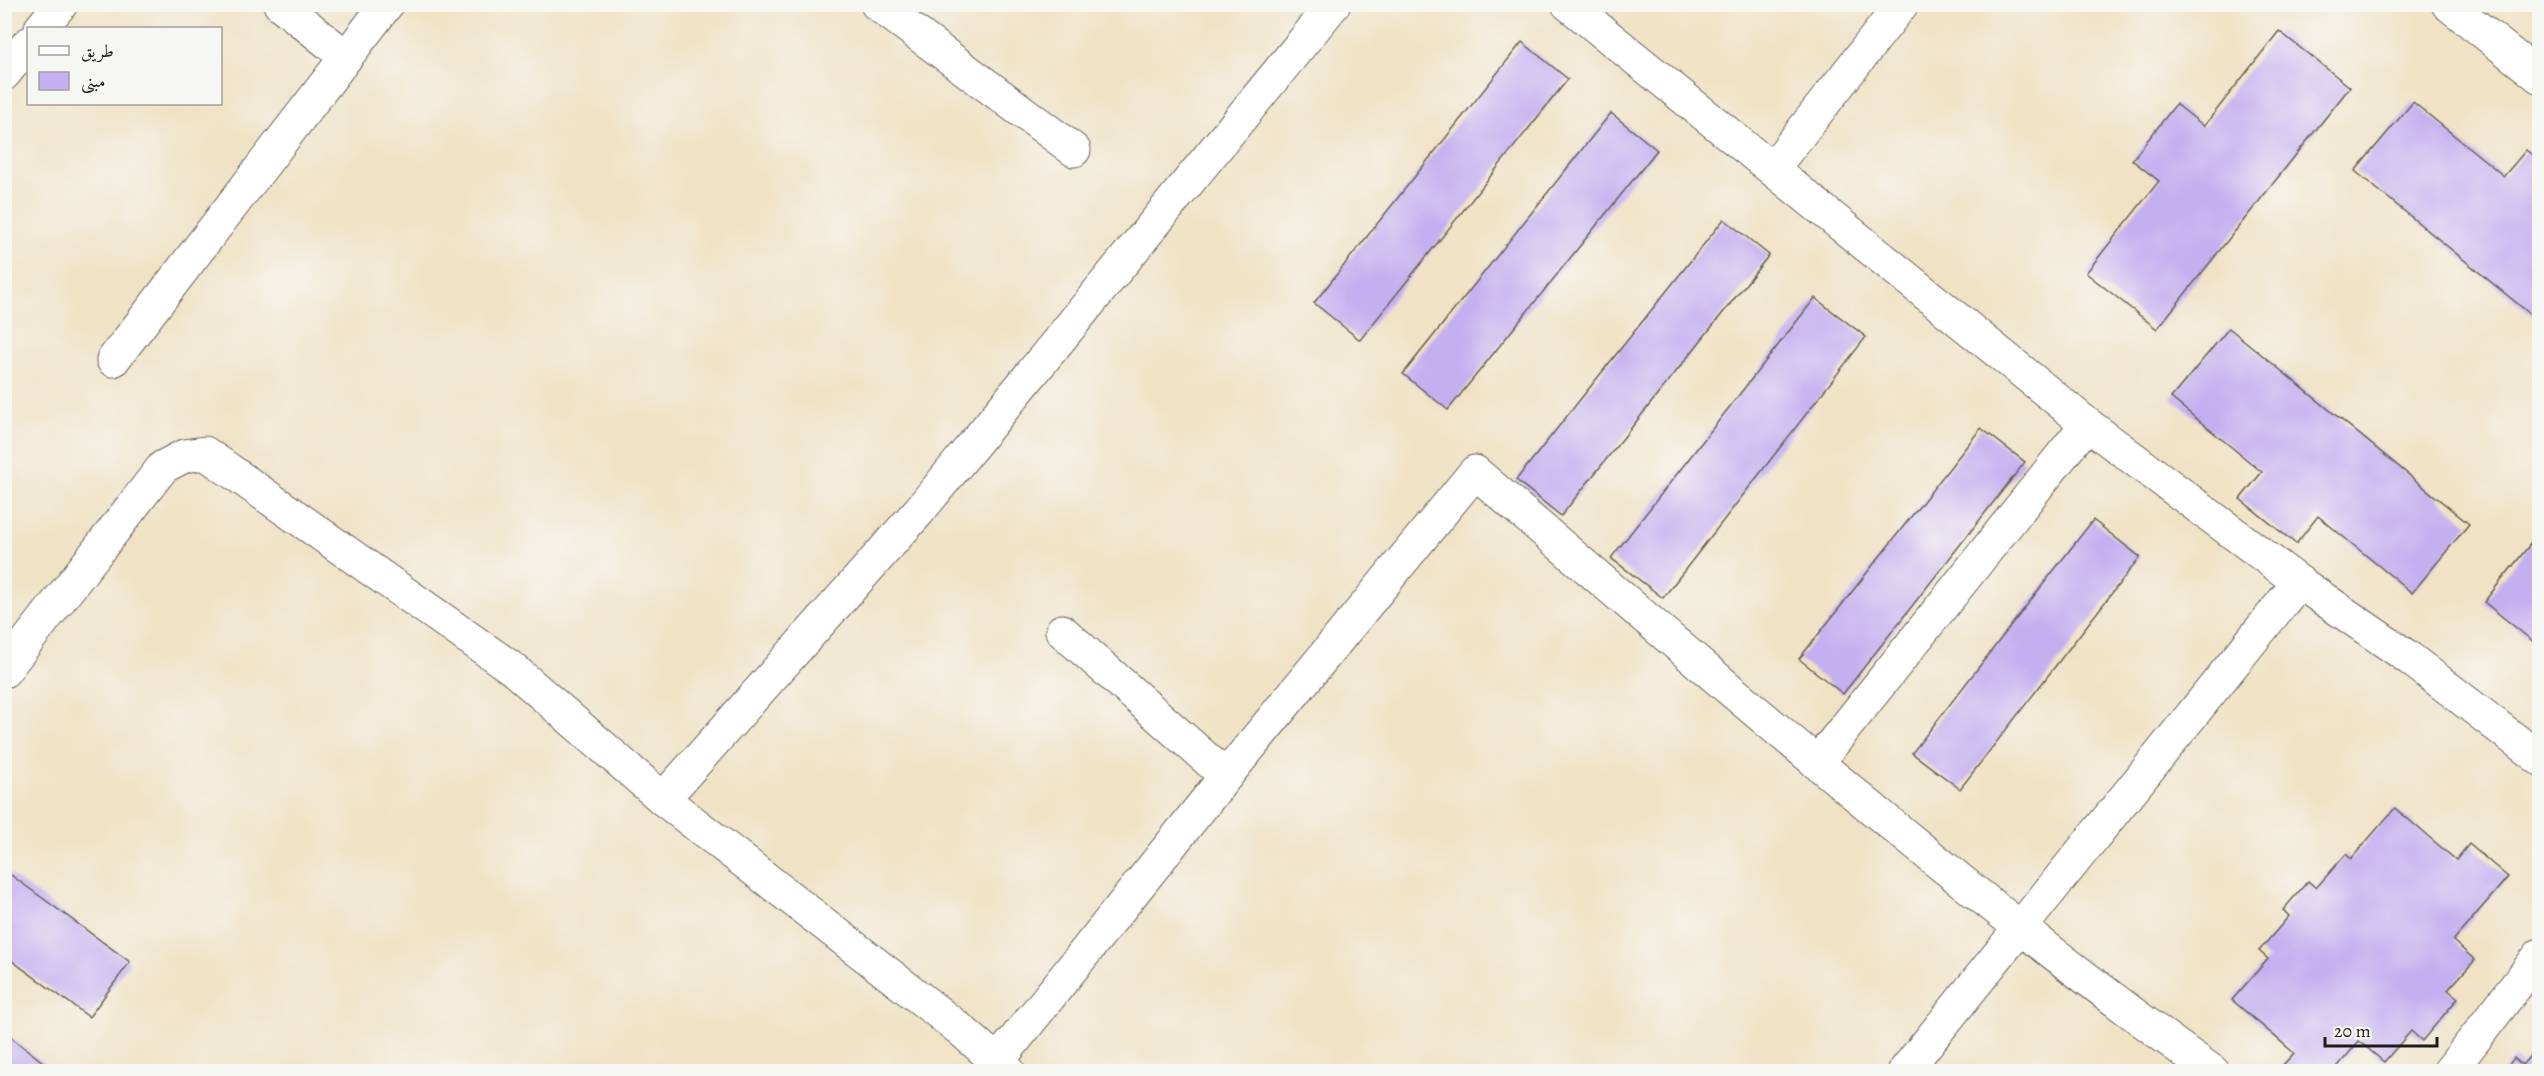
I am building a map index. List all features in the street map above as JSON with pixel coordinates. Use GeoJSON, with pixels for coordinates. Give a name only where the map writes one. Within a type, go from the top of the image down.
{"type":"FeatureCollection","features":[{"type":"Feature","properties":{"kind":"street"},"geometry":{"type":"LineString","coordinates":[[42,27],[61,4]]}},
{"type":"Feature","properties":{"kind":"street"},"geometry":{"type":"LineString","coordinates":[[280,4],[346,57]]}},
{"type":"Feature","properties":{"kind":"street"},"geometry":{"type":"LineString","coordinates":[[113,360],[387,4]]}},
{"type":"Feature","properties":{"kind":"street"},"geometry":{"type":"LineString","coordinates":[[877,4],[1074,150]]}},
{"type":"Feature","properties":{"kind":"street"},"geometry":{"type":"LineString","coordinates":[[663,799],[919,511],[1334,4]]}},
{"type":"Feature","properties":{"kind":"street"},"geometry":{"type":"LineString","coordinates":[[1568,4],[2087,424],[2299,582],[2409,658],[2540,759]]}},
{"type":"Feature","properties":{"kind":"street"},"geometry":{"type":"LineString","coordinates":[[1773,168],[1902,4]]}},
{"type":"Feature","properties":{"kind":"street"},"geometry":{"type":"LineString","coordinates":[[2448,4],[2540,77]]}},
{"type":"Feature","properties":{"kind":"street"},"geometry":{"type":"LineString","coordinates":[[4,74],[27,45]]}},
{"type":"Feature","properties":{"kind":"street"},"geometry":{"type":"LineString","coordinates":[[1817,763],[2087,424]]}},
{"type":"Feature","properties":{"kind":"street"},"geometry":{"type":"LineString","coordinates":[[4,671],[163,467],[184,456],[205,453],[513,669],[663,799],[961,1030],[1003,1067],[1226,776],[1475,472],[1817,763],[2021,929],[2128,1011],[2213,1071]]}},
{"type":"Feature","properties":{"kind":"street"},"geometry":{"type":"LineString","coordinates":[[1904,1071],[2299,582]]}},
{"type":"Feature","properties":{"kind":"street"},"geometry":{"type":"LineString","coordinates":[[1062,631],[1226,776]]}},
{"type":"Feature","properties":{"kind":"street"},"geometry":{"type":"LineString","coordinates":[[2450,1071],[2540,955]]}},
{"type":"Feature","properties":{"kind":"building"},"geometry":{"type":"Polygon","coordinates":[[[2279,31],[2350,87],[2157,329],[2086,273],[2159,181],[2132,160],[2176,104],[2204,126],[2279,31]]]}},
{"type":"Feature","properties":{"kind":"building"},"geometry":{"type":"Polygon","coordinates":[[[1522,42],[1568,79],[1360,340],[1314,303],[1522,42]]]}},
{"type":"Feature","properties":{"kind":"building"},"geometry":{"type":"Polygon","coordinates":[[[2413,102],[2504,176],[2526,150],[2540,161],[2540,322],[2355,171],[2413,102]]]}},
{"type":"Feature","properties":{"kind":"building"},"geometry":{"type":"Polygon","coordinates":[[[1611,113],[1657,150],[1448,410],[1403,374],[1611,113]]]}},
{"type":"Feature","properties":{"kind":"building"},"geometry":{"type":"Polygon","coordinates":[[[1724,219],[1769,255],[1561,516],[1516,480],[1724,219]]]}},
{"type":"Feature","properties":{"kind":"building"},"geometry":{"type":"Polygon","coordinates":[[[1815,298],[1866,337],[1663,598],[1611,558],[1815,298]]]}},
{"type":"Feature","properties":{"kind":"building"},"geometry":{"type":"Polygon","coordinates":[[[2229,328],[2469,524],[2412,593],[2318,516],[2296,544],[2240,499],[2262,472],[2171,398],[2229,328]]]}},
{"type":"Feature","properties":{"kind":"building"},"geometry":{"type":"Polygon","coordinates":[[[1981,428],[2025,462],[1843,694],[1799,659],[1981,428]]]}},
{"type":"Feature","properties":{"kind":"building"},"geometry":{"type":"Polygon","coordinates":[[[2093,520],[2140,557],[1960,789],[1912,753],[2093,520]]]}},
{"type":"Feature","properties":{"kind":"building"},"geometry":{"type":"Polygon","coordinates":[[[2540,532],[2540,647],[2484,602],[2540,532]]]}},
{"type":"Feature","properties":{"kind":"building"},"geometry":{"type":"Polygon","coordinates":[[[2395,808],[2456,860],[2469,844],[2508,877],[2453,941],[2475,960],[2448,990],[2458,998],[2422,1041],[2411,1031],[2384,1062],[2359,1041],[2333,1072],[2291,1072],[2283,1065],[2294,1053],[2232,1000],[2268,959],[2259,951],[2289,916],[2283,910],[2308,881],[2316,888],[2346,854],[2351,859],[2395,808]]]}},
{"type":"Feature","properties":{"kind":"building"},"geometry":{"type":"Polygon","coordinates":[[[4,870],[130,962],[89,1017],[4,955],[4,870]]]}},
{"type":"Feature","properties":{"kind":"building"},"geometry":{"type":"Polygon","coordinates":[[[4,1032],[56,1072],[4,1072],[4,1032]]]}},
{"type":"Feature","properties":{"kind":"building"},"geometry":{"type":"Polygon","coordinates":[[[2540,1045],[2540,1072],[2503,1072],[2514,1058],[2522,1065],[2540,1045]]]}}]}
